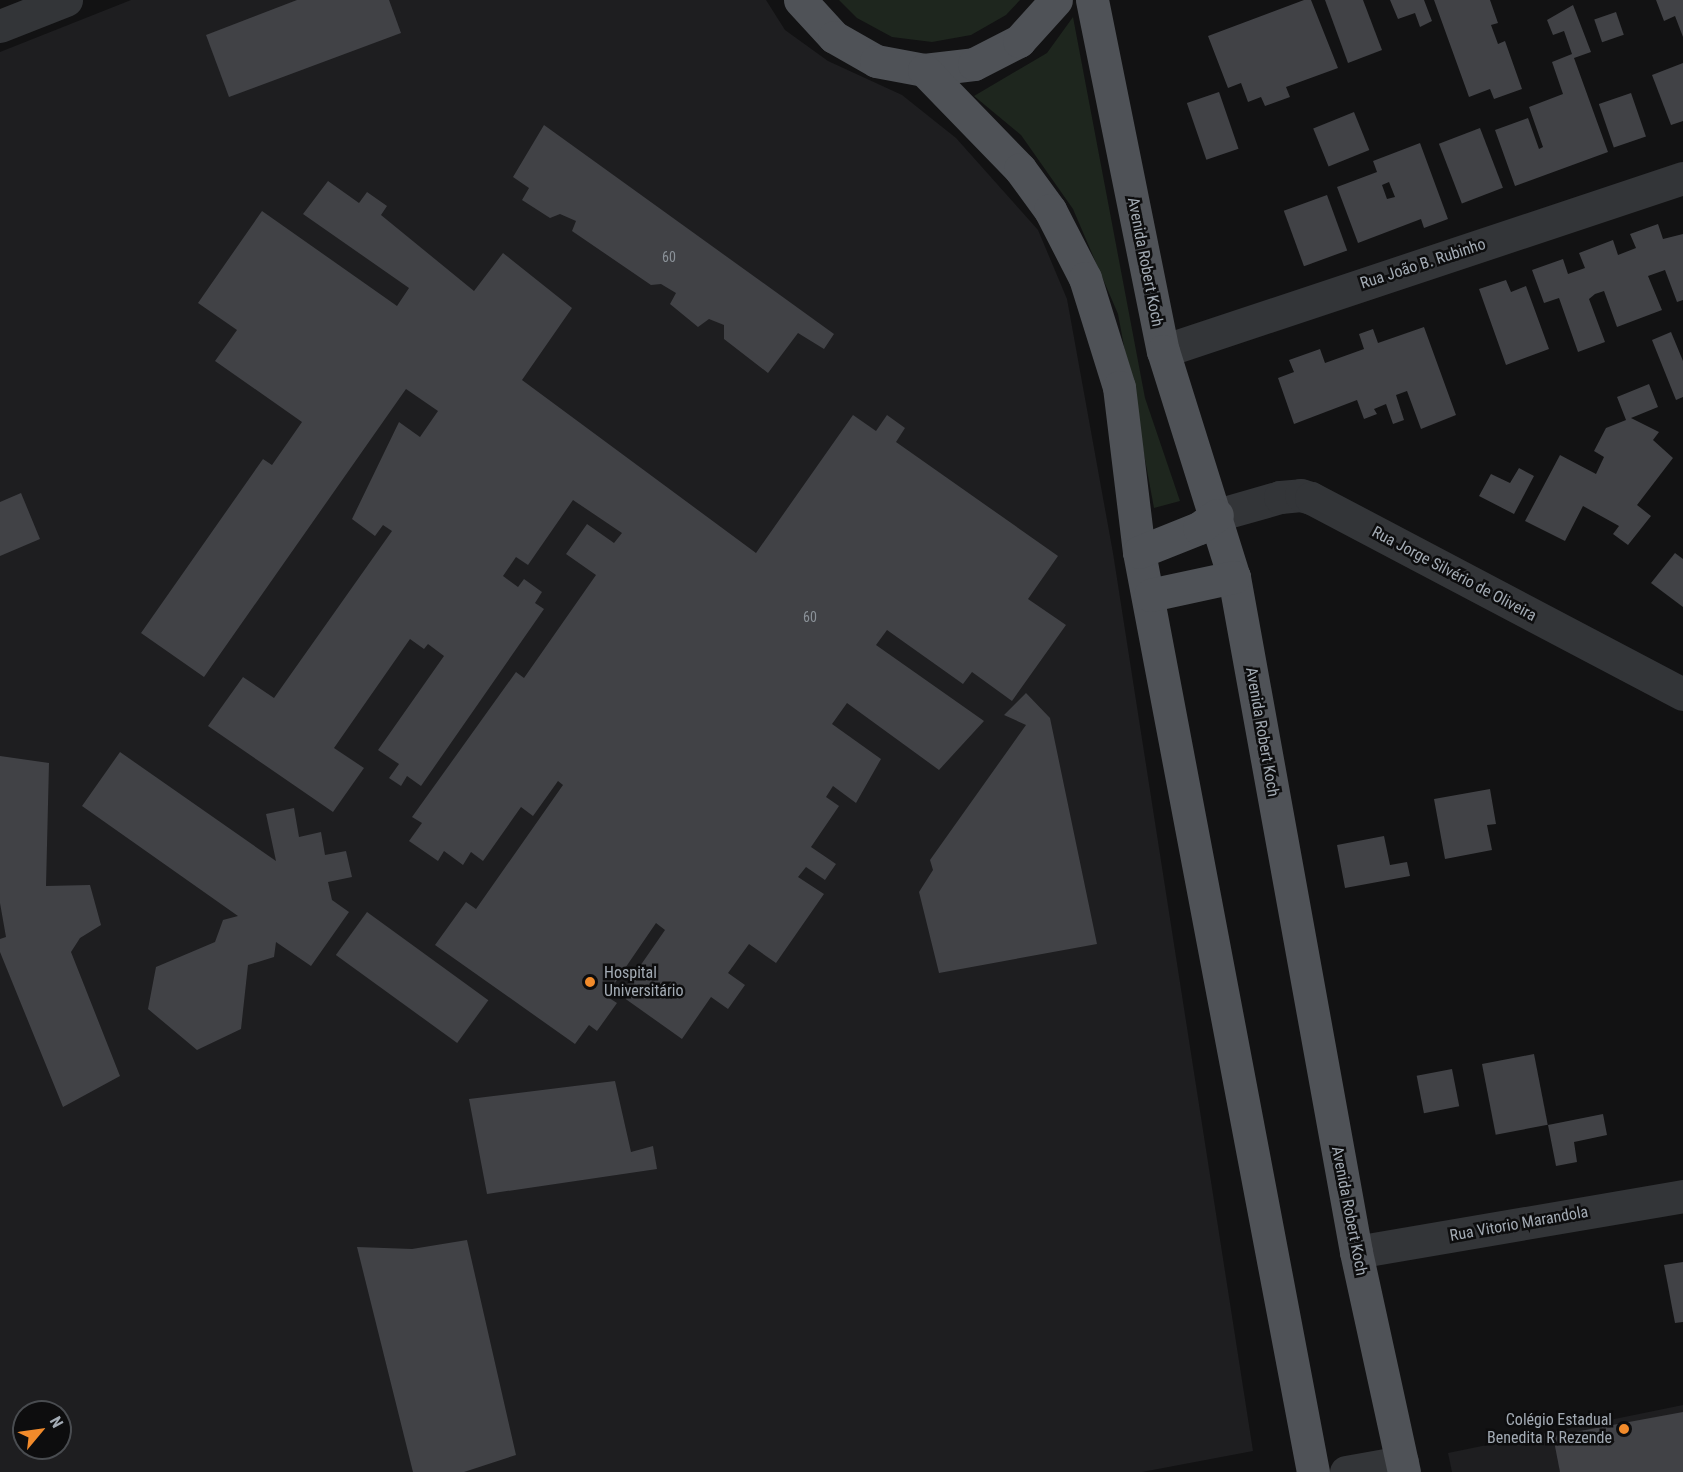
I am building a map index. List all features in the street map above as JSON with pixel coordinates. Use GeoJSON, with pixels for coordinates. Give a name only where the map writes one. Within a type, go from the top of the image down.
{"type":"FeatureCollection","features":[{"type":"Feature","properties":{"kind":"main road"},"geometry":{"type":"LineString","coordinates":[[800,0],[834,37],[868,57],[924,70],[974,64],[1019,41],[1056,0]]}},
{"type":"Feature","properties":{"kind":"main road","name":"Avenida Robert Koch"},"geometry":{"type":"LineString","coordinates":[[1092,0],[1162,351],[1217,515],[1234,577],[1356,1252],[1403,1467]]}},
{"type":"Feature","properties":{"kind":"main road"},"geometry":{"type":"LineString","coordinates":[[924,70],[1020,169],[1050,210],[1085,278],[1119,387],[1139,552],[1150,595],[1313,1472]]}},
{"type":"Feature","properties":{"kind":"main road"},"geometry":{"type":"LineString","coordinates":[[1139,552],[1199,528],[1217,515]]}},
{"type":"Feature","properties":{"kind":"main road"},"geometry":{"type":"LineString","coordinates":[[1150,595],[1234,577]]}},
{"type":"Feature","properties":{"kind":"street"},"geometry":{"type":"LineString","coordinates":[[0,26],[66,0]]}},
{"type":"Feature","properties":{"kind":"street","name":"Rua João B. Rubinho"},"geometry":{"type":"LineString","coordinates":[[1162,351],[1683,177]]}},
{"type":"Feature","properties":{"kind":"street","name":"Rua Jorge Silvério de Oliveira"},"geometry":{"type":"LineString","coordinates":[[1217,515],[1301,495],[1683,694]]}},
{"type":"Feature","properties":{"kind":"street","name":"Rua Vitorio Marandola"},"geometry":{"type":"LineString","coordinates":[[1356,1252],[1683,1196]]}},
{"type":"Feature","properties":{"kind":"street"},"geometry":{"type":"LineString","coordinates":[[1346,1472],[1403,1467]]}},
{"type":"Feature","properties":{"kind":"shaded area","name":"Hospital Universitário"},"geometry":{"type":"Polygon","coordinates":[[[131,0],[766,0],[785,30],[828,61],[902,95],[956,138],[1038,230],[1067,299],[1113,553],[1253,1451],[1142,1472],[0,1472],[0,52],[131,0]]]}},
{"type":"Feature","properties":{"kind":"shaded area"},"geometry":{"type":"Polygon","coordinates":[[[839,0],[1020,0],[1006,15],[971,35],[932,42],[892,37],[857,18],[839,0]]]}},
{"type":"Feature","properties":{"kind":"shaded area"},"geometry":{"type":"Polygon","coordinates":[[[1073,17],[1145,398],[1180,501],[1154,508],[1118,314],[1073,209],[1021,135],[974,96],[1047,53],[1073,17]]]}},
{"type":"Feature","properties":{"kind":"shaded area","name":"Colégio Estadual Benedita R Rezende"},"geometry":{"type":"Polygon","coordinates":[[[1683,1405],[1683,1472],[1452,1472],[1448,1453],[1683,1405]]]}},
{"type":"Feature","properties":{"kind":"building"},"geometry":{"type":"Polygon","coordinates":[[[297,0],[389,0],[401,33],[229,97],[206,35],[297,0]]]}},
{"type":"Feature","properties":{"kind":"building"},"geometry":{"type":"Polygon","coordinates":[[[1304,0],[1311,0],[1338,68],[1286,87],[1290,97],[1265,106],[1261,97],[1248,102],[1241,83],[1228,88],[1208,36],[1304,0]]]}},
{"type":"Feature","properties":{"kind":"building"},"geometry":{"type":"Polygon","coordinates":[[[1325,0],[1363,0],[1382,50],[1348,63],[1325,0]]]}},
{"type":"Feature","properties":{"kind":"building"},"geometry":{"type":"Polygon","coordinates":[[[1390,0],[1424,0],[1432,21],[1420,27],[1415,13],[1398,19],[1390,0]]]}},
{"type":"Feature","properties":{"kind":"building"},"geometry":{"type":"Polygon","coordinates":[[[1434,0],[1490,0],[1498,23],[1491,25],[1498,44],[1505,41],[1522,89],[1494,99],[1490,89],[1469,97],[1434,0]]]}},
{"type":"Feature","properties":{"kind":"building"},"geometry":{"type":"Polygon","coordinates":[[[1656,0],[1683,0],[1683,37],[1675,16],[1664,21],[1656,0]]]}},
{"type":"Feature","properties":{"kind":"building"},"geometry":{"type":"Polygon","coordinates":[[[1573,5],[1591,52],[1574,58],[1608,152],[1515,186],[1495,130],[1528,118],[1539,149],[1543,147],[1529,107],[1563,94],[1552,62],[1572,54],[1564,31],[1553,35],[1547,20],[1573,5]]]}},
{"type":"Feature","properties":{"kind":"building"},"geometry":{"type":"Polygon","coordinates":[[[1616,12],[1624,35],[1602,42],[1594,19],[1616,12]]]}},
{"type":"Feature","properties":{"kind":"building"},"geometry":{"type":"Polygon","coordinates":[[[1683,63],[1683,121],[1671,125],[1652,75],[1683,63]]]}},
{"type":"Feature","properties":{"kind":"building"},"geometry":{"type":"Polygon","coordinates":[[[1219,92],[1239,149],[1206,160],[1187,103],[1219,92]]]}},
{"type":"Feature","properties":{"kind":"building"},"geometry":{"type":"Polygon","coordinates":[[[1631,93],[1646,136],[1614,148],[1599,104],[1631,93]]]}},
{"type":"Feature","properties":{"kind":"building"},"geometry":{"type":"Polygon","coordinates":[[[1354,112],[1369,150],[1329,166],[1313,128],[1354,112]]]}},
{"type":"Feature","properties":{"kind":"building"},"geometry":{"type":"Polygon","coordinates":[[[544,125],[834,334],[824,349],[798,333],[768,373],[724,339],[724,325],[709,319],[698,327],[670,304],[676,293],[661,284],[651,285],[572,231],[576,221],[560,214],[550,218],[522,200],[529,188],[513,177],[544,125]]]}},
{"type":"Feature","properties":{"kind":"building"},"geometry":{"type":"Polygon","coordinates":[[[1480,128],[1503,188],[1462,204],[1439,144],[1480,128]]]}},
{"type":"Feature","properties":{"kind":"building"},"geometry":{"type":"Polygon","coordinates":[[[1420,143],[1448,219],[1424,228],[1421,219],[1358,243],[1337,187],[1377,172],[1373,161],[1420,143]],[[1389,182],[1382,185],[1387,199],[1395,197],[1389,182]]]}},
{"type":"Feature","properties":{"kind":"building","name":"Hospital Universitário"},"geometry":{"type":"Polygon","coordinates":[[[328,181],[359,203],[367,192],[387,206],[381,215],[474,291],[503,253],[572,308],[522,380],[756,553],[853,415],[876,431],[887,415],[905,428],[896,442],[1058,556],[1028,599],[1066,625],[1012,701],[972,672],[963,684],[887,630],[876,645],[984,721],[939,770],[847,703],[832,724],[881,759],[856,803],[833,786],[826,797],[839,806],[811,847],[836,864],[825,880],[806,867],[798,877],[824,894],[776,963],[749,944],[728,973],[745,985],[728,1009],[711,997],[682,1039],[620,995],[665,930],[656,923],[606,996],[617,1003],[597,1031],[589,1025],[575,1044],[435,945],[466,902],[476,909],[563,785],[558,781],[533,816],[521,807],[483,861],[471,852],[463,865],[444,851],[438,861],[409,841],[422,823],[412,817],[516,672],[524,678],[596,575],[566,554],[587,524],[614,543],[622,533],[573,500],[528,565],[516,557],[503,576],[518,587],[524,579],[542,592],[535,603],[544,609],[421,786],[407,776],[401,786],[389,778],[399,764],[378,750],[444,656],[428,644],[424,649],[410,639],[334,748],[364,768],[333,812],[208,726],[243,677],[274,698],[392,531],[383,525],[375,536],[352,519],[399,422],[420,437],[438,411],[406,389],[204,677],[141,633],[263,459],[272,465],[302,422],[215,361],[237,330],[198,303],[262,211],[397,306],[409,288],[303,214],[328,181]]]}},
{"type":"Feature","properties":{"kind":"building"},"geometry":{"type":"Polygon","coordinates":[[[1327,195],[1347,250],[1304,266],[1284,211],[1327,195]]]}},
{"type":"Feature","properties":{"kind":"building"},"geometry":{"type":"Polygon","coordinates":[[[1658,224],[1663,239],[1683,234],[1683,300],[1677,302],[1665,270],[1648,276],[1662,310],[1617,327],[1604,291],[1595,294],[1589,299],[1605,342],[1578,352],[1559,298],[1544,303],[1532,270],[1563,259],[1568,274],[1585,268],[1579,253],[1613,240],[1618,255],[1636,248],[1630,234],[1658,224]]]}},
{"type":"Feature","properties":{"kind":"building"},"geometry":{"type":"Polygon","coordinates":[[[1506,280],[1511,292],[1526,286],[1549,349],[1506,365],[1479,289],[1506,280]]]}},
{"type":"Feature","properties":{"kind":"building"},"geometry":{"type":"Polygon","coordinates":[[[1424,327],[1456,415],[1421,429],[1407,391],[1396,395],[1404,420],[1393,424],[1386,404],[1374,409],[1377,414],[1364,419],[1357,400],[1294,424],[1278,378],[1294,372],[1289,360],[1320,349],[1325,363],[1364,349],[1359,334],[1373,329],[1378,343],[1424,327]]]}},
{"type":"Feature","properties":{"kind":"building"},"geometry":{"type":"Polygon","coordinates":[[[1671,332],[1683,361],[1683,397],[1676,400],[1652,340],[1671,332]]]}},
{"type":"Feature","properties":{"kind":"building"},"geometry":{"type":"Polygon","coordinates":[[[1649,384],[1658,407],[1631,418],[1659,432],[1653,440],[1673,458],[1637,505],[1651,516],[1628,545],[1613,534],[1619,526],[1583,506],[1565,541],[1525,521],[1560,455],[1596,474],[1604,457],[1594,451],[1606,428],[1626,420],[1617,397],[1649,384]]]}},
{"type":"Feature","properties":{"kind":"building"},"geometry":{"type":"Polygon","coordinates":[[[1519,468],[1534,476],[1514,514],[1479,496],[1491,474],[1510,483],[1519,468]]]}},
{"type":"Feature","properties":{"kind":"building"},"geometry":{"type":"Polygon","coordinates":[[[21,493],[40,539],[0,556],[0,502],[21,493]]]}},
{"type":"Feature","properties":{"kind":"building"},"geometry":{"type":"Polygon","coordinates":[[[1675,553],[1683,559],[1683,607],[1651,583],[1675,553]]]}},
{"type":"Feature","properties":{"kind":"building"},"geometry":{"type":"Polygon","coordinates":[[[1026,693],[1050,718],[1097,944],[939,973],[919,892],[933,870],[930,860],[1026,725],[1004,715],[1026,693]]]}},
{"type":"Feature","properties":{"kind":"building"},"geometry":{"type":"Polygon","coordinates":[[[120,752],[276,861],[266,814],[294,808],[299,837],[321,832],[325,855],[346,851],[352,877],[328,882],[332,900],[349,912],[311,966],[276,942],[274,957],[248,965],[241,1029],[197,1050],[148,1009],[156,967],[215,942],[223,920],[238,916],[82,806],[120,752]]]}},
{"type":"Feature","properties":{"kind":"building"},"geometry":{"type":"Polygon","coordinates":[[[0,756],[49,763],[46,886],[90,885],[101,925],[80,938],[71,952],[120,1076],[63,1107],[0,952],[0,939],[6,937],[0,903],[0,756]]]}},
{"type":"Feature","properties":{"kind":"building"},"geometry":{"type":"Polygon","coordinates":[[[1490,789],[1496,824],[1487,825],[1492,850],[1445,859],[1434,799],[1490,789]]]}},
{"type":"Feature","properties":{"kind":"building"},"geometry":{"type":"Polygon","coordinates":[[[1384,836],[1390,865],[1407,862],[1410,876],[1345,888],[1337,845],[1384,836]]]}},
{"type":"Feature","properties":{"kind":"building"},"geometry":{"type":"Polygon","coordinates":[[[367,912],[488,1000],[457,1043],[336,955],[367,912]]]}},
{"type":"Feature","properties":{"kind":"building"},"geometry":{"type":"Polygon","coordinates":[[[1534,1054],[1548,1125],[1496,1135],[1482,1064],[1534,1054]]]}},
{"type":"Feature","properties":{"kind":"building"},"geometry":{"type":"Polygon","coordinates":[[[1452,1069],[1459,1106],[1424,1113],[1417,1076],[1452,1069]]]}},
{"type":"Feature","properties":{"kind":"building"},"geometry":{"type":"Polygon","coordinates":[[[615,1081],[631,1152],[653,1146],[657,1169],[487,1194],[469,1099],[615,1081]]]}},
{"type":"Feature","properties":{"kind":"building"},"geometry":{"type":"Polygon","coordinates":[[[1603,1114],[1607,1135],[1574,1142],[1577,1162],[1556,1166],[1548,1125],[1603,1114]]]}},
{"type":"Feature","properties":{"kind":"building"},"geometry":{"type":"Polygon","coordinates":[[[467,1240],[516,1455],[464,1472],[413,1472],[357,1247],[412,1249],[467,1240]]]}},
{"type":"Feature","properties":{"kind":"building"},"geometry":{"type":"Polygon","coordinates":[[[1683,1262],[1683,1322],[1675,1323],[1664,1265],[1683,1262]]]}},
{"type":"Feature","properties":{"kind":"building","name":"Colégio Estadual Benedita R Rezende"},"geometry":{"type":"Polygon","coordinates":[[[1683,1412],[1683,1472],[1560,1472],[1553,1436],[1683,1412]]]}},
{"type":"Feature","properties":{"kind":"place","name":"Hospital Universitário"},"geometry":{"type":"Point","coordinates":[590,982]}},
{"type":"Feature","properties":{"kind":"place","name":"Colégio Estadual Benedita R Rezende"},"geometry":{"type":"Point","coordinates":[1624,1429]}}]}
